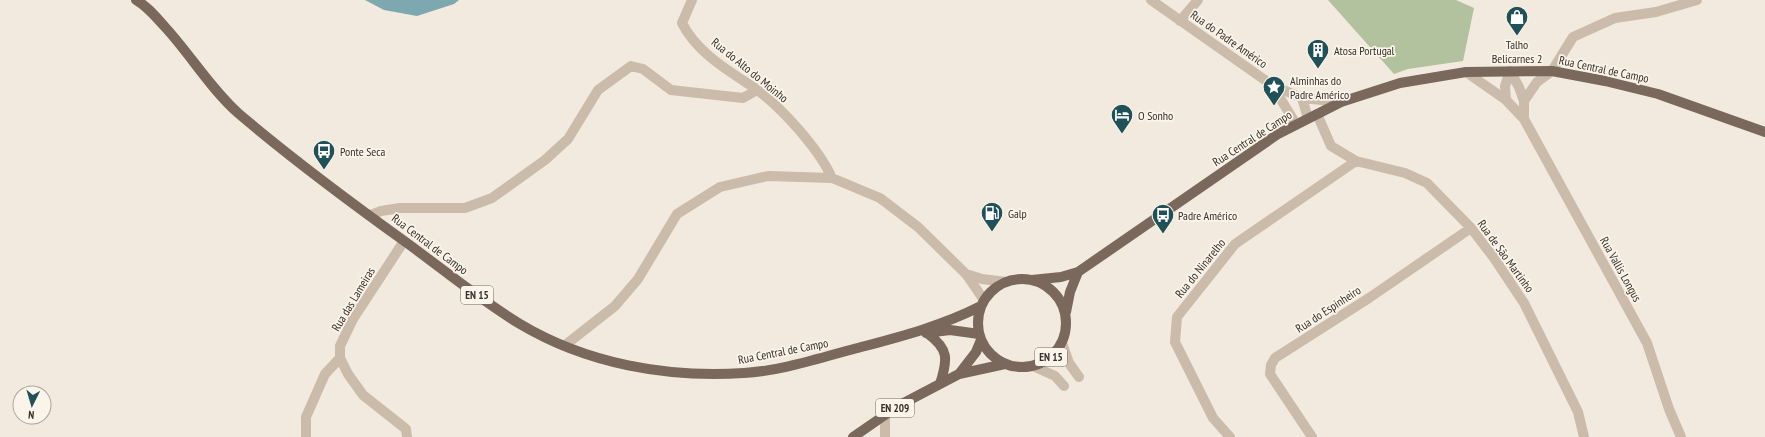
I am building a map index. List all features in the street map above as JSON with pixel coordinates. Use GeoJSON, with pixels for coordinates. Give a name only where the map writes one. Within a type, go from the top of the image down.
{"type":"FeatureCollection","features":[{"type":"Feature","properties":{"kind":"main road","name":"Rua Central de Campo"},"geometry":{"type":"LineString","coordinates":[[136,0],[145,6],[171,34],[225,102],[267,138],[404,241],[520,324],[564,346],[598,358],[632,367],[662,372],[693,374],[746,373],[807,362],[908,334],[958,318],[983,303]]}},
{"type":"Feature","properties":{"kind":"main road","name":"Rua Central de Campo"},"geometry":{"type":"LineString","coordinates":[[1032,280],[1061,277],[1078,272],[1278,134],[1341,102],[1400,83],[1466,72],[1552,71],[1606,81],[1658,94],[1765,132]]}},
{"type":"Feature","properties":{"kind":"main road","name":"EN 15"},"geometry":{"type":"LineString","coordinates":[[908,334],[950,330],[980,337],[990,354],[1005,364],[1024,368],[1033,366],[1053,355],[1062,343],[1066,328],[1066,312],[1070,292],[1078,272]]}},
{"type":"Feature","properties":{"kind":"main road","name":"EN 15"},"geometry":{"type":"LineString","coordinates":[[983,303],[998,286],[1006,282],[1019,279],[1032,280],[1043,284],[1053,291],[1061,301],[1066,312]]}},
{"type":"Feature","properties":{"kind":"main road"},"geometry":{"type":"LineString","coordinates":[[980,337],[978,324],[983,303]]}},
{"type":"Feature","properties":{"kind":"main road"},"geometry":{"type":"LineString","coordinates":[[927,333],[939,342],[945,354],[946,367],[940,384]]}},
{"type":"Feature","properties":{"kind":"main road","name":"EN 209"},"geometry":{"type":"LineString","coordinates":[[959,374],[976,352],[980,337]]}},
{"type":"Feature","properties":{"kind":"main road","name":"EN 209"},"geometry":{"type":"LineString","coordinates":[[853,437],[886,415],[959,374],[1005,364]]}},
{"type":"Feature","properties":{"kind":"street","name":"Rua do Alto do Moinho"},"geometry":{"type":"LineString","coordinates":[[692,0],[682,23],[688,36],[728,71],[757,90],[784,113],[825,163],[832,178]]}},
{"type":"Feature","properties":{"kind":"street","name":"Rua do Padre Américo"},"geometry":{"type":"LineString","coordinates":[[1151,0],[1272,85],[1302,98],[1341,102]]}},
{"type":"Feature","properties":{"kind":"street"},"geometry":{"type":"LineString","coordinates":[[1180,21],[1198,0]]}},
{"type":"Feature","properties":{"kind":"street"},"geometry":{"type":"LineString","coordinates":[[1524,101],[1537,82],[1552,71],[1573,37],[1615,18],[1656,12],[1697,0]]}},
{"type":"Feature","properties":{"kind":"street"},"geometry":{"type":"LineString","coordinates":[[370,215],[381,211],[400,208],[465,208],[492,198],[545,160],[568,139],[598,90],[631,66],[643,70],[671,90],[743,98],[757,90]]}},
{"type":"Feature","properties":{"kind":"street"},"geometry":{"type":"LineString","coordinates":[[1506,100],[1505,86],[1510,71]]}},
{"type":"Feature","properties":{"kind":"street"},"geometry":{"type":"LineString","coordinates":[[1510,71],[1519,86],[1524,101],[1524,119]]}},
{"type":"Feature","properties":{"kind":"street"},"geometry":{"type":"LineString","coordinates":[[1466,72],[1506,100],[1524,119]]}},
{"type":"Feature","properties":{"kind":"street","name":"Rua do Padre Américo"},"geometry":{"type":"LineString","coordinates":[[1272,85],[1296,124]]}},
{"type":"Feature","properties":{"kind":"street"},"geometry":{"type":"LineString","coordinates":[[1302,98],[1312,116]]}},
{"type":"Feature","properties":{"kind":"street","name":"Rua de São Martinho"},"geometry":{"type":"LineString","coordinates":[[1312,116],[1332,146],[1356,161],[1405,173],[1427,183],[1471,228],[1494,258],[1524,303],[1578,412],[1584,437]]}},
{"type":"Feature","properties":{"kind":"street","name":"Rua Vallis Longus"},"geometry":{"type":"LineString","coordinates":[[1524,119],[1647,343],[1680,437]]}},
{"type":"Feature","properties":{"kind":"street","name":"Rua do Ninarelho"},"geometry":{"type":"LineString","coordinates":[[1230,437],[1214,418],[1175,342],[1177,317],[1236,244],[1356,161]]}},
{"type":"Feature","properties":{"kind":"street"},"geometry":{"type":"LineString","coordinates":[[564,346],[614,306],[634,284],[677,214],[720,187],[768,176],[832,178],[880,198],[918,227],[966,274],[983,303]]}},
{"type":"Feature","properties":{"kind":"street","name":"Rua do Espinheiro"},"geometry":{"type":"LineString","coordinates":[[1312,437],[1270,374],[1271,365],[1275,358],[1369,298],[1471,228]]}},
{"type":"Feature","properties":{"kind":"street","name":"Rua das Lameiras"},"geometry":{"type":"LineString","coordinates":[[340,358],[340,346],[353,319],[404,241]]}},
{"type":"Feature","properties":{"kind":"street"},"geometry":{"type":"LineString","coordinates":[[966,274],[982,279],[1006,282]]}},
{"type":"Feature","properties":{"kind":"street"},"geometry":{"type":"LineString","coordinates":[[1062,343],[1069,363],[1079,378]]}},
{"type":"Feature","properties":{"kind":"street"},"geometry":{"type":"LineString","coordinates":[[306,437],[306,417],[325,374],[340,358],[348,374],[364,395],[406,429],[407,437]]}},
{"type":"Feature","properties":{"kind":"street"},"geometry":{"type":"LineString","coordinates":[[1033,366],[1055,376],[1064,386]]}},
{"type":"Feature","properties":{"kind":"street"},"geometry":{"type":"LineString","coordinates":[[885,437],[886,415]]}},
{"type":"Feature","properties":{"kind":"green space"},"geometry":{"type":"Polygon","coordinates":[[[1328,0],[1456,0],[1474,8],[1463,61],[1408,69],[1394,74],[1328,0]]]}},
{"type":"Feature","properties":{"kind":"water"},"geometry":{"type":"Polygon","coordinates":[[[365,0],[459,0],[454,4],[417,16],[384,10],[365,0]]]}},
{"type":"Feature","properties":{"kind":"place","name":"Talho Belicarnes 2"},"geometry":{"type":"Point","coordinates":[1517,36]}},
{"type":"Feature","properties":{"kind":"place","name":"Atosa Portugal"},"geometry":{"type":"Point","coordinates":[1318,70]}},
{"type":"Feature","properties":{"kind":"place","name":"Alminhas do Padre Américo"},"geometry":{"type":"Point","coordinates":[1274,106]}},
{"type":"Feature","properties":{"kind":"place","name":"O Sonho"},"geometry":{"type":"Point","coordinates":[1122,134]}},
{"type":"Feature","properties":{"kind":"place","name":"Ponte Seca"},"geometry":{"type":"Point","coordinates":[324,170]}},
{"type":"Feature","properties":{"kind":"place","name":"Galp"},"geometry":{"type":"Point","coordinates":[992,232]}},
{"type":"Feature","properties":{"kind":"place","name":"Padre Américo"},"geometry":{"type":"Point","coordinates":[1163,234]}}]}
